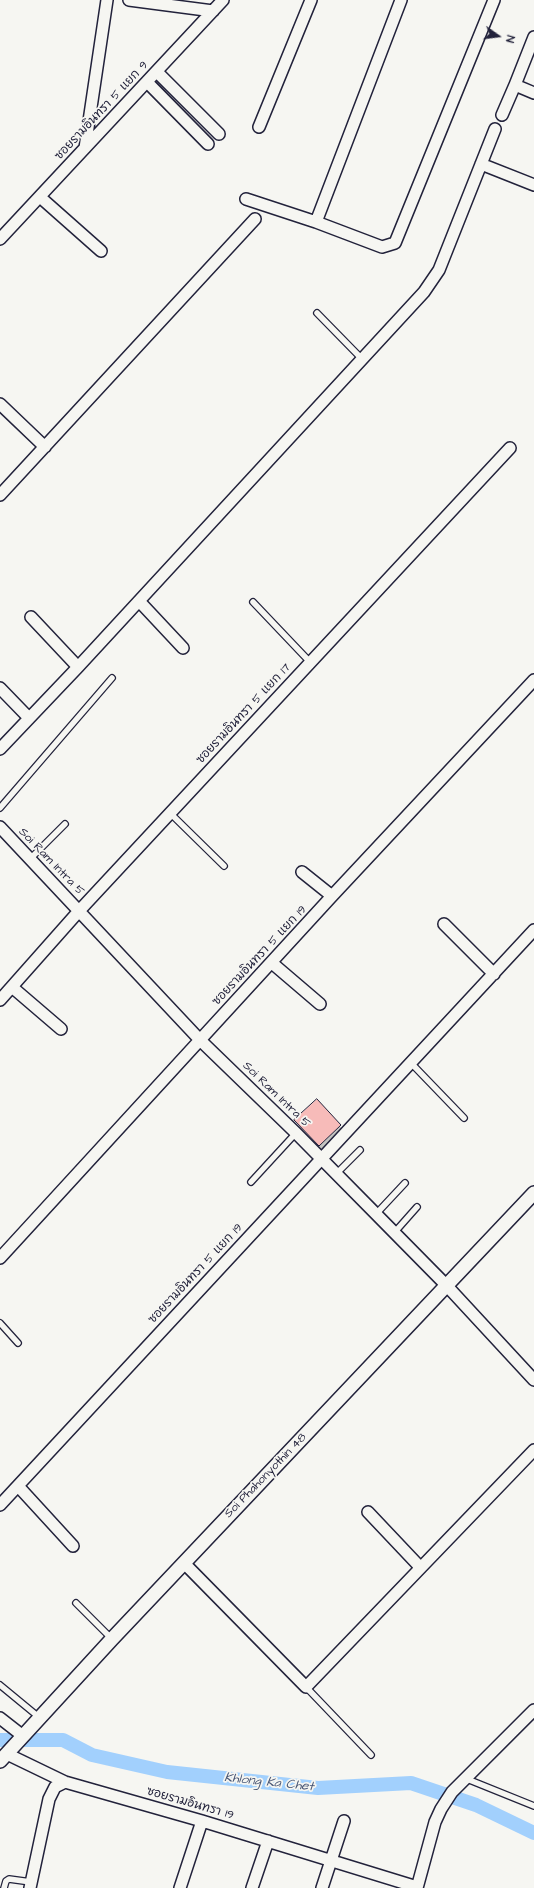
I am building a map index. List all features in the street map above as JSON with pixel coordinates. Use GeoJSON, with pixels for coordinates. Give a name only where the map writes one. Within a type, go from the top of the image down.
{"type":"FeatureCollection","features":[{"type":"Feature","properties":{"kind":"street"},"geometry":{"type":"LineString","coordinates":[[86,148],[107,0]]}},
{"type":"Feature","properties":{"kind":"street"},"geometry":{"type":"LineString","coordinates":[[129,0],[213,11]]}},
{"type":"Feature","properties":{"kind":"street","name":"ซอยรามอินทรา 5 แยก 9"},"geometry":{"type":"LineString","coordinates":[[0,239],[223,0]]}},
{"type":"Feature","properties":{"kind":"street"},"geometry":{"type":"LineString","coordinates":[[259,127],[311,0]]}},
{"type":"Feature","properties":{"kind":"street"},"geometry":{"type":"LineString","coordinates":[[316,222],[401,0]]}},
{"type":"Feature","properties":{"kind":"street"},"geometry":{"type":"LineString","coordinates":[[246,199],[316,222],[382,247],[395,243],[494,0]]}},
{"type":"Feature","properties":{"kind":"street"},"geometry":{"type":"LineString","coordinates":[[502,116],[534,37]]}},
{"type":"Feature","properties":{"kind":"street"},"geometry":{"type":"LineString","coordinates":[[157,72],[219,134]]}},
{"type":"Feature","properties":{"kind":"street"},"geometry":{"type":"LineString","coordinates":[[147,82],[208,144]]}},
{"type":"Feature","properties":{"kind":"street"},"geometry":{"type":"LineString","coordinates":[[515,85],[534,93]]}},
{"type":"Feature","properties":{"kind":"street"},"geometry":{"type":"LineString","coordinates":[[0,749],[78,667],[424,292],[439,270],[495,129]]}},
{"type":"Feature","properties":{"kind":"street"},"geometry":{"type":"LineString","coordinates":[[481,164],[534,185]]}},
{"type":"Feature","properties":{"kind":"street"},"geometry":{"type":"LineString","coordinates":[[40,197],[101,251]]}},
{"type":"Feature","properties":{"kind":"street"},"geometry":{"type":"LineString","coordinates":[[0,495],[255,219]]}},
{"type":"Feature","properties":{"kind":"street"},"geometry":{"type":"LineString","coordinates":[[0,404],[45,447]]}},
{"type":"Feature","properties":{"kind":"street","name":"ซอยรามอินทรา 5 แยก 17"},"geometry":{"type":"LineString","coordinates":[[0,1000],[79,910],[510,448]]}},
{"type":"Feature","properties":{"kind":"street"},"geometry":{"type":"LineString","coordinates":[[139,601],[183,648]]}},
{"type":"Feature","properties":{"kind":"street"},"geometry":{"type":"LineString","coordinates":[[31,617],[78,667]]}},
{"type":"Feature","properties":{"kind":"street","name":"ซอยรามอินทรา 5 แยก 19"},"geometry":{"type":"LineString","coordinates":[[3,1255],[332,896],[534,680]]}},
{"type":"Feature","properties":{"kind":"street"},"geometry":{"type":"LineString","coordinates":[[0,688],[29,718]]}},
{"type":"Feature","properties":{"kind":"street","name":"Soi Ram Intra 5"},"geometry":{"type":"LineString","coordinates":[[0,827],[200,1040],[296,1133],[447,1286],[534,1380]]}},
{"type":"Feature","properties":{"kind":"street"},"geometry":{"type":"LineString","coordinates":[[302,872],[332,896]]}},
{"type":"Feature","properties":{"kind":"street"},"geometry":{"type":"LineString","coordinates":[[444,924],[494,974]]}},
{"type":"Feature","properties":{"kind":"street","name":"ซอยรามอินทรา 5 แยก 19"},"geometry":{"type":"LineString","coordinates":[[0,1505],[534,930]]}},
{"type":"Feature","properties":{"kind":"street"},"geometry":{"type":"LineString","coordinates":[[272,963],[320,1004]]}},
{"type":"Feature","properties":{"kind":"street"},"geometry":{"type":"LineString","coordinates":[[12,987],[61,1029]]}},
{"type":"Feature","properties":{"kind":"street","name":"Soi Phahonyothin 48"},"geometry":{"type":"LineString","coordinates":[[3,1758],[112,1639],[534,1193]]}},
{"type":"Feature","properties":{"kind":"street"},"geometry":{"type":"LineString","coordinates":[[184,1563],[306,1687],[534,1450]]}},
{"type":"Feature","properties":{"kind":"street"},"geometry":{"type":"LineString","coordinates":[[18,1486],[73,1546]]}},
{"type":"Feature","properties":{"kind":"street"},"geometry":{"type":"LineString","coordinates":[[368,1512],[420,1567]]}},
{"type":"Feature","properties":{"kind":"street"},"geometry":{"type":"LineString","coordinates":[[417,1888],[435,1822],[452,1792],[534,1710]]}},
{"type":"Feature","properties":{"kind":"street"},"geometry":{"type":"LineString","coordinates":[[0,1718],[23,1736]]}},
{"type":"Feature","properties":{"kind":"street","name":"ซอยรามอินทรา 19"},"geometry":{"type":"LineString","coordinates":[[3,1758],[65,1782],[202,1821],[417,1888]]}},
{"type":"Feature","properties":{"kind":"street"},"geometry":{"type":"LineString","coordinates":[[30,1885],[49,1799],[55,1787],[65,1782]]}},
{"type":"Feature","properties":{"kind":"street"},"geometry":{"type":"LineString","coordinates":[[180,1888],[202,1821]]}},
{"type":"Feature","properties":{"kind":"street"},"geometry":{"type":"LineString","coordinates":[[322,1888],[344,1821]]}},
{"type":"Feature","properties":{"kind":"street"},"geometry":{"type":"LineString","coordinates":[[252,1888],[268,1841]]}},
{"type":"Feature","properties":{"kind":"lane"},"geometry":{"type":"LineString","coordinates":[[317,313],[362,359]]}},
{"type":"Feature","properties":{"kind":"lane"},"geometry":{"type":"LineString","coordinates":[[253,602],[310,662]]}},
{"type":"Feature","properties":{"kind":"lane"},"geometry":{"type":"LineString","coordinates":[[0,808],[112,678]]}},
{"type":"Feature","properties":{"kind":"lane"},"geometry":{"type":"LineString","coordinates":[[170,813],[224,866]]}},
{"type":"Feature","properties":{"kind":"lane"},"geometry":{"type":"LineString","coordinates":[[30,859],[65,824]]}},
{"type":"Feature","properties":{"kind":"lane"},"geometry":{"type":"LineString","coordinates":[[411,1063],[464,1118]]}},
{"type":"Feature","properties":{"kind":"lane"},"geometry":{"type":"LineString","coordinates":[[250,1182],[296,1133]]}},
{"type":"Feature","properties":{"kind":"lane"},"geometry":{"type":"LineString","coordinates":[[336,1174],[360,1150]]}},
{"type":"Feature","properties":{"kind":"lane"},"geometry":{"type":"LineString","coordinates":[[376,1214],[405,1183]]}},
{"type":"Feature","properties":{"kind":"lane"},"geometry":{"type":"LineString","coordinates":[[394,1233],[417,1207]]}},
{"type":"Feature","properties":{"kind":"lane"},"geometry":{"type":"LineString","coordinates":[[0,1323],[18,1343]]}},
{"type":"Feature","properties":{"kind":"lane"},"geometry":{"type":"LineString","coordinates":[[76,1603],[112,1639]]}},
{"type":"Feature","properties":{"kind":"lane"},"geometry":{"type":"LineString","coordinates":[[0,1685],[39,1719]]}},
{"type":"Feature","properties":{"kind":"lane"},"geometry":{"type":"LineString","coordinates":[[306,1687],[371,1755]]}},
{"type":"Feature","properties":{"kind":"lane"},"geometry":{"type":"LineString","coordinates":[[466,1779],[534,1806]]}},
{"type":"Feature","properties":{"kind":"lane"},"geometry":{"type":"LineString","coordinates":[[4,1888],[6,1881],[9,1879],[30,1885]]}},
{"type":"Feature","properties":{"kind":"building"},"geometry":{"type":"Polygon","coordinates":[[[317,1099],[341,1125],[319,1146],[294,1120],[317,1099]]]}},
{"type":"Feature","properties":{"kind":"waterway","name":"Khlong Ka Chet"},"geometry":{"type":"LineString","coordinates":[[0,1740],[63,1740],[92,1755],[167,1772],[318,1788],[411,1783],[476,1805],[534,1833]]}}]}
